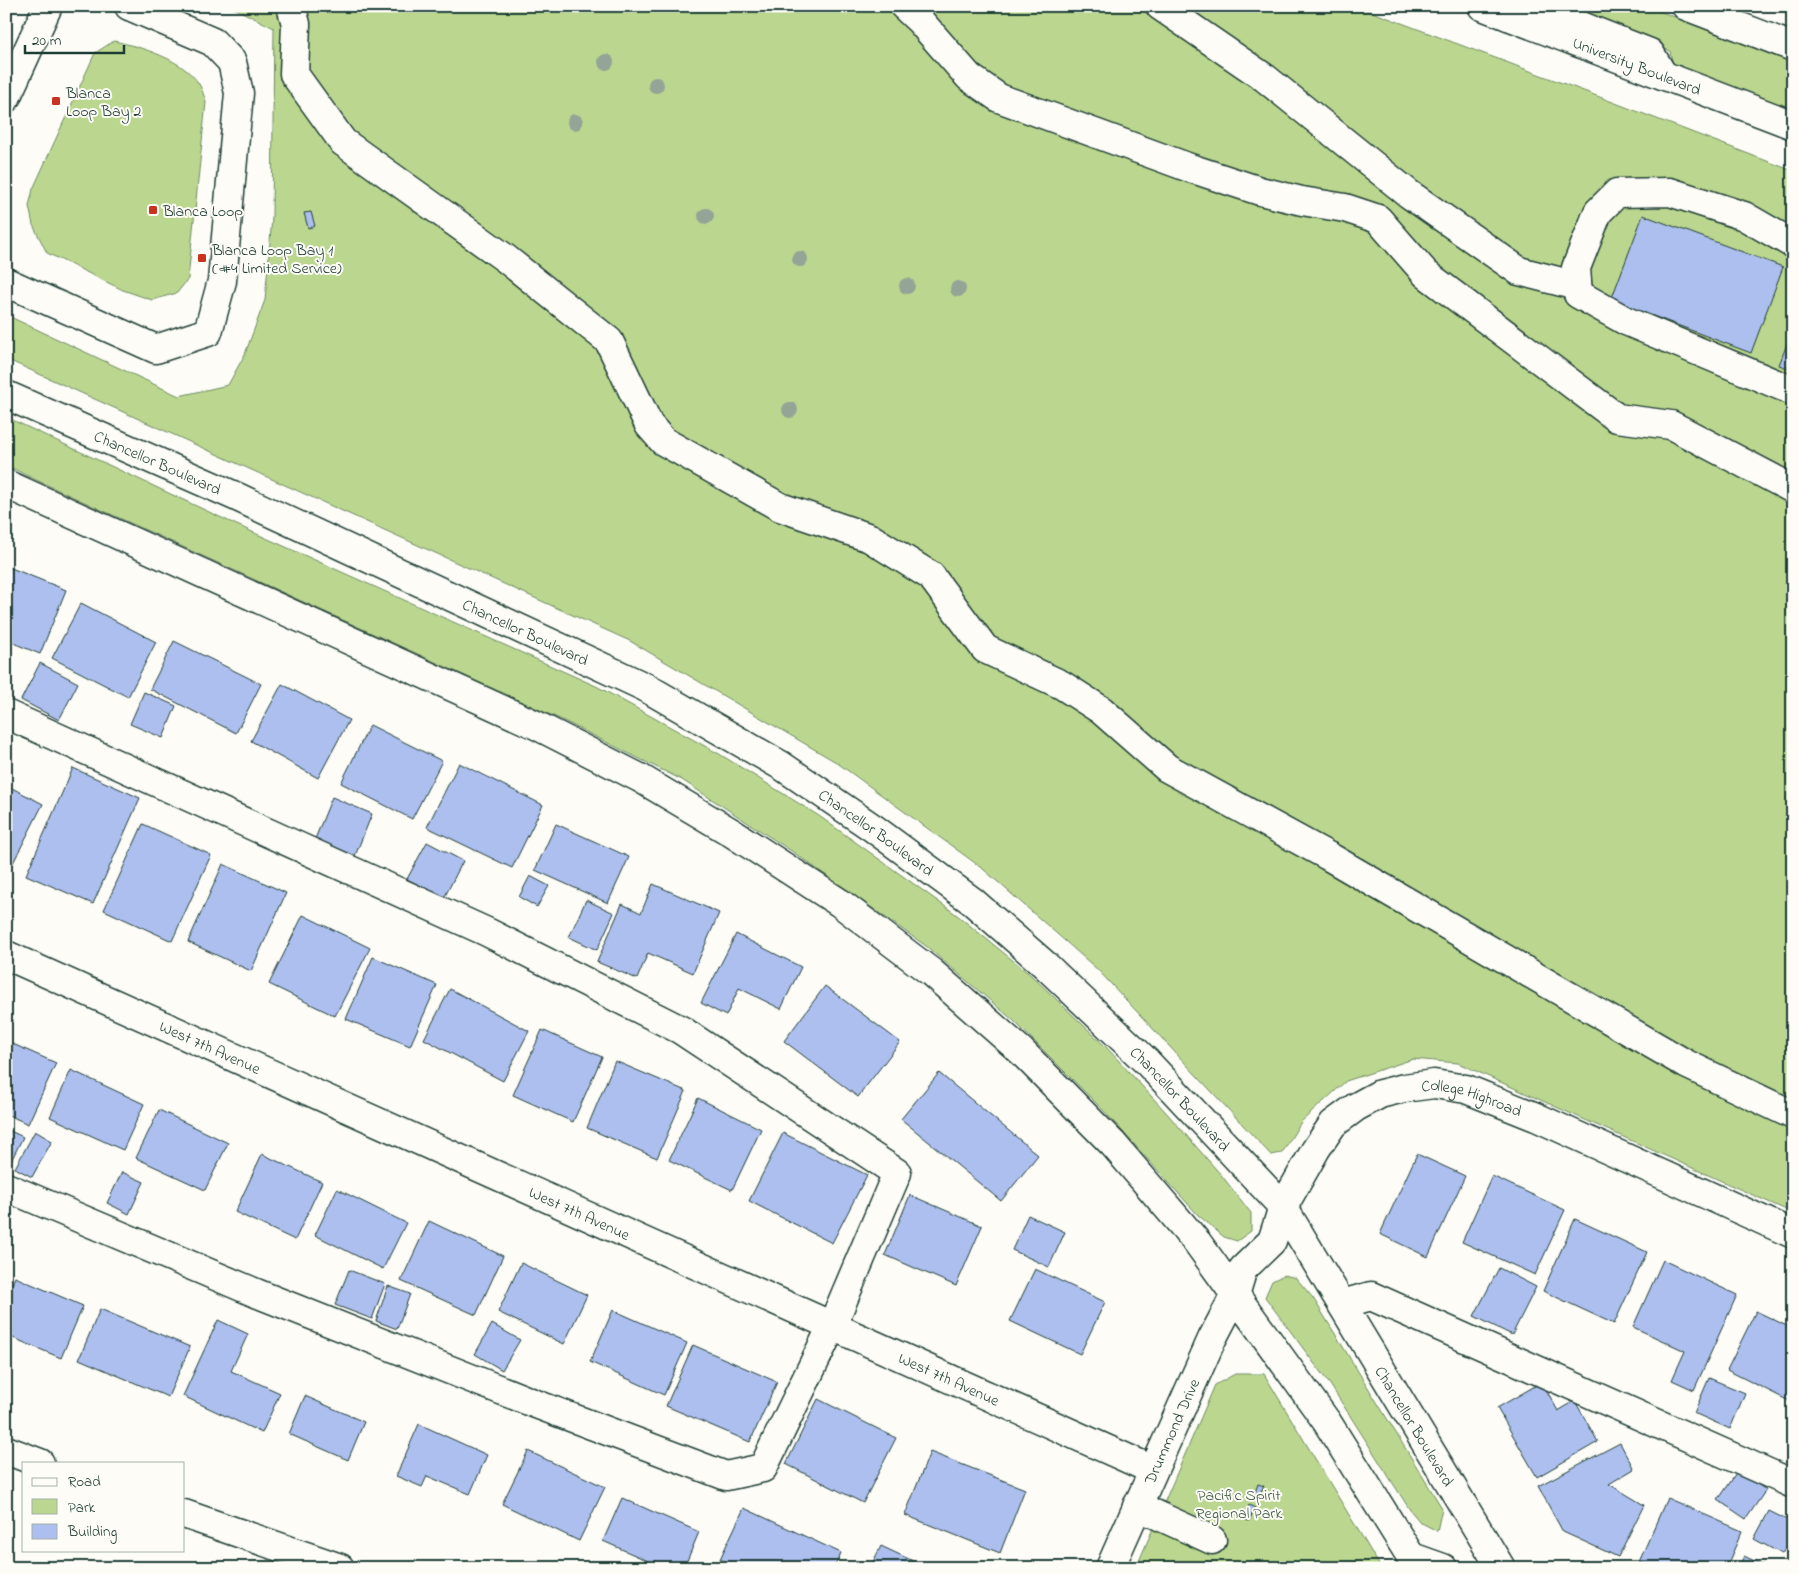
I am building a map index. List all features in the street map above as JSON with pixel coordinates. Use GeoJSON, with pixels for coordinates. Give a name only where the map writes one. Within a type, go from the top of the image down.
{"type":"FeatureCollection","features":[{"type":"Feature","properties":{"kind":"street"},"geometry":{"type":"LineString","coordinates":[[6,98],[48,6]]}},
{"type":"Feature","properties":{"kind":"street"},"geometry":{"type":"LineString","coordinates":[[6,282],[156,348],[208,332],[222,282],[239,93],[232,62],[213,42],[129,6]]}},
{"type":"Feature","properties":{"kind":"street"},"geometry":{"type":"LineString","coordinates":[[290,6],[296,24],[294,74],[343,142],[505,258],[609,341],[649,424],[663,441],[780,507],[870,538],[931,576],[985,650],[1062,685],[1101,710],[1166,768],[1328,856],[1686,1064],[1793,1115]]}},
{"type":"Feature","properties":{"kind":"street"},"geometry":{"type":"LineString","coordinates":[[904,6],[920,21],[969,77],[999,98],[1190,168],[1260,191],[1302,201],[1346,208],[1378,219],[1426,274],[1617,418],[1672,425],[1793,489]]}},
{"type":"Feature","properties":{"kind":"street"},"geometry":{"type":"LineString","coordinates":[[1160,6],[1266,78],[1409,194],[1519,270],[1577,286]]}},
{"type":"Feature","properties":{"kind":"street","name":"University Boulevard"},"geometry":{"type":"LineString","coordinates":[[1482,6],[1793,125]]}},
{"type":"Feature","properties":{"kind":"street"},"geometry":{"type":"LineString","coordinates":[[1686,6],[1793,47]]}},
{"type":"Feature","properties":{"kind":"street"},"geometry":{"type":"LineString","coordinates":[[1793,244],[1744,216],[1670,192],[1617,192],[1598,212],[1576,268],[1578,294],[1626,321],[1793,391]]}},
{"type":"Feature","properties":{"kind":"street","name":"Chancellor Boulevard"},"geometry":{"type":"LineString","coordinates":[[6,395],[234,496],[636,682],[782,766],[873,828],[972,901],[1147,1062],[1283,1207],[1501,1568]]}},
{"type":"Feature","properties":{"kind":"street"},"geometry":{"type":"LineString","coordinates":[[6,484],[536,725],[648,782],[729,831],[832,898],[931,972],[1021,1050],[1113,1144],[1197,1242],[1327,1422],[1415,1563],[1443,1568]]}},
{"type":"Feature","properties":{"kind":"street"},"geometry":{"type":"LineString","coordinates":[[6,714],[487,932],[681,1030],[897,1173],[832,1326],[763,1468],[726,1476],[536,1404],[265,1297],[6,1187]]}},
{"type":"Feature","properties":{"kind":"street","name":"West 7th Avenue"},"geometry":{"type":"LineString","coordinates":[[6,955],[1153,1470]]}},
{"type":"Feature","properties":{"kind":"street","name":"College Highroad"},"geometry":{"type":"LineString","coordinates":[[1235,1295],[1244,1269],[1272,1241],[1283,1207],[1316,1149],[1333,1124],[1356,1107],[1380,1094],[1404,1088],[1434,1084],[1466,1089],[1536,1117],[1793,1234]]}},
{"type":"Feature","properties":{"kind":"street","name":"Drummond Drive"},"geometry":{"type":"LineString","coordinates":[[1110,1568],[1212,1339],[1235,1295]]}},
{"type":"Feature","properties":{"kind":"street"},"geometry":{"type":"LineString","coordinates":[[1342,1304],[1371,1296],[1793,1484]]}},
{"type":"Feature","properties":{"kind":"street"},"geometry":{"type":"LineString","coordinates":[[6,1450],[37,1462]]}},
{"type":"Feature","properties":{"kind":"street"},"geometry":{"type":"LineString","coordinates":[[1137,1506],[1212,1540]]}},
{"type":"Feature","properties":{"kind":"street"},"geometry":{"type":"LineString","coordinates":[[185,1514],[340,1568]]}},
{"type":"Feature","properties":{"kind":"green space"},"geometry":{"type":"Polygon","coordinates":[[[230,6],[1356,6],[1793,171],[1793,1213],[1458,1063],[1413,1059],[1346,1081],[1301,1122],[1282,1153],[1271,1155],[1098,970],[982,868],[836,762],[630,641],[6,359],[6,315],[179,396],[228,385],[245,354],[265,300],[272,218],[274,28],[230,6]]]}},
{"type":"Feature","properties":{"kind":"green space"},"geometry":{"type":"Polygon","coordinates":[[[1551,6],[1646,6],[1793,62],[1793,116],[1674,71],[1670,51],[1551,6]]]}},
{"type":"Feature","properties":{"kind":"green space"},"geometry":{"type":"Polygon","coordinates":[[[114,41],[161,55],[183,68],[199,84],[206,102],[188,279],[177,293],[152,300],[123,290],[47,253],[33,225],[29,206],[33,189],[95,53],[114,41]]]}},
{"type":"Feature","properties":{"kind":"green space"},"geometry":{"type":"Polygon","coordinates":[[[6,417],[239,526],[598,687],[721,755],[819,816],[957,915],[1032,976],[1106,1047],[1222,1176],[1251,1213],[1251,1231],[1237,1241],[1224,1237],[1198,1215],[1104,1111],[1013,1020],[926,946],[793,852],[682,780],[562,720],[6,465],[6,417]]]}},
{"type":"Feature","properties":{"kind":"green space"},"geometry":{"type":"Polygon","coordinates":[[[1284,1275],[1296,1278],[1313,1298],[1442,1508],[1437,1531],[1420,1522],[1410,1510],[1331,1386],[1265,1297],[1272,1281],[1284,1275]]]}},
{"type":"Feature","properties":{"kind":"green space","name":"Pacific Spirit Regional Park"},"geometry":{"type":"Polygon","coordinates":[[[1235,1374],[1264,1374],[1381,1568],[1136,1568],[1215,1385],[1235,1374]]]}},
{"type":"Feature","properties":{"kind":"building"},"geometry":{"type":"Polygon","coordinates":[[[311,212],[315,226],[308,228],[304,213],[311,212]]]}},
{"type":"Feature","properties":{"kind":"building"},"geometry":{"type":"Polygon","coordinates":[[[1643,215],[1783,267],[1751,353],[1611,300],[1643,215]]]}},
{"type":"Feature","properties":{"kind":"building"},"geometry":{"type":"Polygon","coordinates":[[[1793,328],[1793,370],[1779,365],[1793,328]]]}},
{"type":"Feature","properties":{"kind":"building"},"geometry":{"type":"Polygon","coordinates":[[[6,566],[66,590],[40,654],[6,640],[6,566]]]}},
{"type":"Feature","properties":{"kind":"building"},"geometry":{"type":"Polygon","coordinates":[[[81,603],[156,642],[128,697],[52,658],[81,603]]]}},
{"type":"Feature","properties":{"kind":"building"},"geometry":{"type":"Polygon","coordinates":[[[174,641],[261,684],[236,733],[150,689],[174,641]]]}},
{"type":"Feature","properties":{"kind":"building"},"geometry":{"type":"Polygon","coordinates":[[[40,663],[78,683],[59,720],[21,700],[40,663]]]}},
{"type":"Feature","properties":{"kind":"building"},"geometry":{"type":"Polygon","coordinates":[[[282,684],[349,720],[318,778],[251,741],[282,684]]]}},
{"type":"Feature","properties":{"kind":"building"},"geometry":{"type":"Polygon","coordinates":[[[144,692],[176,706],[163,738],[130,724],[144,692]]]}},
{"type":"Feature","properties":{"kind":"building"},"geometry":{"type":"Polygon","coordinates":[[[370,725],[442,761],[412,819],[341,783],[370,725]]]}},
{"type":"Feature","properties":{"kind":"building"},"geometry":{"type":"Polygon","coordinates":[[[459,763],[543,805],[512,868],[427,827],[459,763]]]}},
{"type":"Feature","properties":{"kind":"building"},"geometry":{"type":"Polygon","coordinates":[[[73,768],[140,798],[93,904],[26,875],[73,768]]]}},
{"type":"Feature","properties":{"kind":"building"},"geometry":{"type":"Polygon","coordinates":[[[6,785],[43,804],[12,865],[6,862],[6,785]]]}},
{"type":"Feature","properties":{"kind":"building"},"geometry":{"type":"Polygon","coordinates":[[[332,797],[372,814],[355,856],[315,839],[332,797]]]}},
{"type":"Feature","properties":{"kind":"building"},"geometry":{"type":"Polygon","coordinates":[[[143,824],[211,855],[172,941],[104,910],[143,824]]]}},
{"type":"Feature","properties":{"kind":"building"},"geometry":{"type":"Polygon","coordinates":[[[556,824],[629,857],[608,903],[535,870],[556,824]]]}},
{"type":"Feature","properties":{"kind":"building"},"geometry":{"type":"Polygon","coordinates":[[[427,842],[463,861],[444,898],[407,879],[427,842]]]}},
{"type":"Feature","properties":{"kind":"building"},"geometry":{"type":"Polygon","coordinates":[[[223,864],[286,893],[251,971],[188,942],[223,864]]]}},
{"type":"Feature","properties":{"kind":"building"},"geometry":{"type":"Polygon","coordinates":[[[530,876],[549,886],[537,907],[519,897],[530,876]]]}},
{"type":"Feature","properties":{"kind":"building"},"geometry":{"type":"Polygon","coordinates":[[[653,884],[719,913],[693,973],[648,953],[637,979],[597,962],[622,904],[641,913],[653,884]]]}},
{"type":"Feature","properties":{"kind":"building"},"geometry":{"type":"Polygon","coordinates":[[[586,900],[614,913],[597,950],[569,937],[586,900]]]}},
{"type":"Feature","properties":{"kind":"building"},"geometry":{"type":"Polygon","coordinates":[[[303,915],[370,948],[335,1016],[269,984],[303,915]]]}},
{"type":"Feature","properties":{"kind":"building"},"geometry":{"type":"Polygon","coordinates":[[[736,934],[801,967],[781,1009],[739,988],[726,1016],[701,1003],[736,934]]]}},
{"type":"Feature","properties":{"kind":"building"},"geometry":{"type":"Polygon","coordinates":[[[373,957],[437,985],[410,1046],[346,1019],[373,957]]]}},
{"type":"Feature","properties":{"kind":"building"},"geometry":{"type":"Polygon","coordinates":[[[825,986],[900,1042],[858,1097],[784,1041],[825,986]]]}},
{"type":"Feature","properties":{"kind":"building"},"geometry":{"type":"Polygon","coordinates":[[[450,989],[529,1031],[503,1081],[424,1039],[450,989]]]}},
{"type":"Feature","properties":{"kind":"building"},"geometry":{"type":"Polygon","coordinates":[[[542,1030],[602,1057],[573,1122],[513,1095],[542,1030]]]}},
{"type":"Feature","properties":{"kind":"building"},"geometry":{"type":"Polygon","coordinates":[[[6,1041],[56,1063],[28,1124],[6,1114],[6,1041]]]}},
{"type":"Feature","properties":{"kind":"building"},"geometry":{"type":"Polygon","coordinates":[[[615,1061],[686,1091],[657,1158],[587,1128],[615,1061]]]}},
{"type":"Feature","properties":{"kind":"building"},"geometry":{"type":"Polygon","coordinates":[[[71,1070],[144,1104],[123,1150],[50,1117],[71,1070]]]}},
{"type":"Feature","properties":{"kind":"building"},"geometry":{"type":"Polygon","coordinates":[[[939,1073],[1038,1155],[1001,1201],[901,1119],[939,1073]]]}},
{"type":"Feature","properties":{"kind":"building"},"geometry":{"type":"Polygon","coordinates":[[[698,1098],[761,1129],[732,1190],[669,1160],[698,1098]]]}},
{"type":"Feature","properties":{"kind":"building"},"geometry":{"type":"Polygon","coordinates":[[[159,1110],[228,1143],[205,1190],[136,1158],[159,1110]]]}},
{"type":"Feature","properties":{"kind":"building"},"geometry":{"type":"Polygon","coordinates":[[[6,1129],[23,1137],[8,1167],[6,1166],[6,1129]]]}},
{"type":"Feature","properties":{"kind":"building"},"geometry":{"type":"Polygon","coordinates":[[[35,1131],[52,1141],[32,1177],[15,1168],[35,1131]]]}},
{"type":"Feature","properties":{"kind":"building"},"geometry":{"type":"Polygon","coordinates":[[[783,1133],[867,1175],[832,1243],[749,1201],[783,1133]]]}},
{"type":"Feature","properties":{"kind":"building"},"geometry":{"type":"Polygon","coordinates":[[[262,1154],[322,1182],[295,1240],[235,1212],[262,1154]]]}},
{"type":"Feature","properties":{"kind":"building"},"geometry":{"type":"Polygon","coordinates":[[[1417,1154],[1465,1176],[1428,1257],[1380,1234],[1417,1154]]]}},
{"type":"Feature","properties":{"kind":"building"},"geometry":{"type":"Polygon","coordinates":[[[122,1172],[144,1182],[129,1214],[107,1203],[122,1172]]]}},
{"type":"Feature","properties":{"kind":"building"},"geometry":{"type":"Polygon","coordinates":[[[1492,1176],[1565,1210],[1535,1275],[1462,1242],[1492,1176]]]}},
{"type":"Feature","properties":{"kind":"building"},"geometry":{"type":"Polygon","coordinates":[[[337,1189],[406,1223],[383,1269],[315,1235],[337,1189]]]}},
{"type":"Feature","properties":{"kind":"building"},"geometry":{"type":"Polygon","coordinates":[[[910,1195],[982,1226],[956,1286],[885,1255],[910,1195]]]}},
{"type":"Feature","properties":{"kind":"building"},"geometry":{"type":"Polygon","coordinates":[[[1028,1215],[1065,1232],[1049,1267],[1012,1250],[1028,1215]]]}},
{"type":"Feature","properties":{"kind":"building"},"geometry":{"type":"Polygon","coordinates":[[[1575,1219],[1647,1252],[1614,1324],[1543,1291],[1575,1219]]]}},
{"type":"Feature","properties":{"kind":"building"},"geometry":{"type":"Polygon","coordinates":[[[429,1221],[503,1256],[476,1315],[401,1281],[429,1221]]]}},
{"type":"Feature","properties":{"kind":"building"},"geometry":{"type":"Polygon","coordinates":[[[1663,1260],[1737,1295],[1694,1390],[1672,1380],[1685,1351],[1633,1327],[1663,1260]]]}},
{"type":"Feature","properties":{"kind":"building"},"geometry":{"type":"Polygon","coordinates":[[[521,1263],[587,1295],[564,1344],[498,1312],[521,1263]]]}},
{"type":"Feature","properties":{"kind":"building"},"geometry":{"type":"Polygon","coordinates":[[[1499,1268],[1536,1287],[1512,1335],[1474,1316],[1499,1268]]]}},
{"type":"Feature","properties":{"kind":"building"},"geometry":{"type":"Polygon","coordinates":[[[1035,1269],[1105,1302],[1080,1354],[1010,1321],[1035,1269]]]}},
{"type":"Feature","properties":{"kind":"building"},"geometry":{"type":"Polygon","coordinates":[[[349,1270],[385,1284],[372,1319],[335,1305],[349,1270]]]}},
{"type":"Feature","properties":{"kind":"building"},"geometry":{"type":"Polygon","coordinates":[[[15,1277],[83,1306],[61,1358],[6,1335],[6,1299],[15,1277]]]}},
{"type":"Feature","properties":{"kind":"building"},"geometry":{"type":"Polygon","coordinates":[[[388,1286],[410,1294],[397,1329],[376,1321],[388,1286]]]}},
{"type":"Feature","properties":{"kind":"building"},"geometry":{"type":"Polygon","coordinates":[[[100,1309],[190,1347],[168,1397],[79,1359],[100,1309]]]}},
{"type":"Feature","properties":{"kind":"building"},"geometry":{"type":"Polygon","coordinates":[[[613,1310],[687,1343],[664,1395],[590,1362],[613,1310]]]}},
{"type":"Feature","properties":{"kind":"building"},"geometry":{"type":"Polygon","coordinates":[[[1756,1311],[1793,1329],[1793,1403],[1727,1370],[1756,1311]]]}},
{"type":"Feature","properties":{"kind":"building"},"geometry":{"type":"Polygon","coordinates":[[[218,1320],[248,1334],[231,1371],[280,1393],[262,1433],[183,1396],[218,1320]]]}},
{"type":"Feature","properties":{"kind":"building"},"geometry":{"type":"Polygon","coordinates":[[[492,1324],[520,1340],[502,1370],[475,1354],[492,1324]]]}},
{"type":"Feature","properties":{"kind":"building"},"geometry":{"type":"Polygon","coordinates":[[[693,1345],[777,1382],[750,1442],[666,1406],[693,1345]]]}},
{"type":"Feature","properties":{"kind":"building"},"geometry":{"type":"Polygon","coordinates":[[[1709,1378],[1745,1393],[1730,1429],[1694,1413],[1709,1378]]]}},
{"type":"Feature","properties":{"kind":"building"},"geometry":{"type":"Polygon","coordinates":[[[1542,1382],[1558,1411],[1575,1401],[1598,1442],[1537,1477],[1497,1408],[1542,1382]]]}},
{"type":"Feature","properties":{"kind":"building"},"geometry":{"type":"Polygon","coordinates":[[[305,1396],[364,1422],[348,1460],[289,1434],[305,1396]]]}},
{"type":"Feature","properties":{"kind":"building"},"geometry":{"type":"Polygon","coordinates":[[[818,1399],[896,1438],[863,1503],[786,1464],[818,1399]]]}},
{"type":"Feature","properties":{"kind":"building"},"geometry":{"type":"Polygon","coordinates":[[[419,1424],[487,1455],[470,1494],[427,1476],[422,1487],[396,1476],[419,1424]]]}},
{"type":"Feature","properties":{"kind":"building"},"geometry":{"type":"Polygon","coordinates":[[[1620,1443],[1634,1469],[1609,1484],[1644,1505],[1618,1557],[1563,1532],[1538,1486],[1620,1443]]]}},
{"type":"Feature","properties":{"kind":"building"},"geometry":{"type":"Polygon","coordinates":[[[528,1451],[605,1487],[579,1541],[502,1504],[528,1451]]]}},
{"type":"Feature","properties":{"kind":"building"},"geometry":{"type":"Polygon","coordinates":[[[930,1452],[1025,1489],[1000,1553],[905,1515],[930,1452]]]}},
{"type":"Feature","properties":{"kind":"building"},"geometry":{"type":"Polygon","coordinates":[[[1738,1471],[1766,1490],[1746,1519],[1718,1500],[1738,1471]]]}},
{"type":"Feature","properties":{"kind":"building"},"geometry":{"type":"Polygon","coordinates":[[[1258,1484],[1264,1486],[1259,1497],[1254,1495],[1258,1484]]]}},
{"type":"Feature","properties":{"kind":"building"},"geometry":{"type":"Polygon","coordinates":[[[622,1498],[699,1532],[684,1568],[664,1568],[603,1541],[622,1498]]]}},
{"type":"Feature","properties":{"kind":"building"},"geometry":{"type":"Polygon","coordinates":[[[1667,1498],[1742,1531],[1726,1568],[1651,1568],[1639,1562],[1667,1498]]]}},
{"type":"Feature","properties":{"kind":"building"},"geometry":{"type":"Polygon","coordinates":[[[1249,1505],[1255,1508],[1249,1521],[1243,1519],[1249,1505]]]}},
{"type":"Feature","properties":{"kind":"building"},"geometry":{"type":"Polygon","coordinates":[[[744,1508],[841,1553],[834,1568],[740,1568],[720,1559],[744,1508]]]}},
{"type":"Feature","properties":{"kind":"building"},"geometry":{"type":"Polygon","coordinates":[[[1769,1511],[1793,1523],[1793,1534],[1782,1554],[1754,1539],[1769,1511]]]}},
{"type":"Feature","properties":{"kind":"building"},"geometry":{"type":"Polygon","coordinates":[[[881,1546],[928,1568],[870,1568],[881,1546]]]}},
{"type":"Feature","properties":{"kind":"building"},"geometry":{"type":"Polygon","coordinates":[[[1744,1556],[1769,1568],[1738,1568],[1744,1556]]]}},
{"type":"Feature","properties":{"kind":"place","name":"Blanca Loop Bay 2"},"geometry":{"type":"Point","coordinates":[56,101]}},
{"type":"Feature","properties":{"kind":"place","name":"Blanca Loop"},"geometry":{"type":"Point","coordinates":[153,210]}},
{"type":"Feature","properties":{"kind":"place","name":"Blanca Loop Bay 1 (#4 Limited Service)"},"geometry":{"type":"Point","coordinates":[202,258]}}]}
